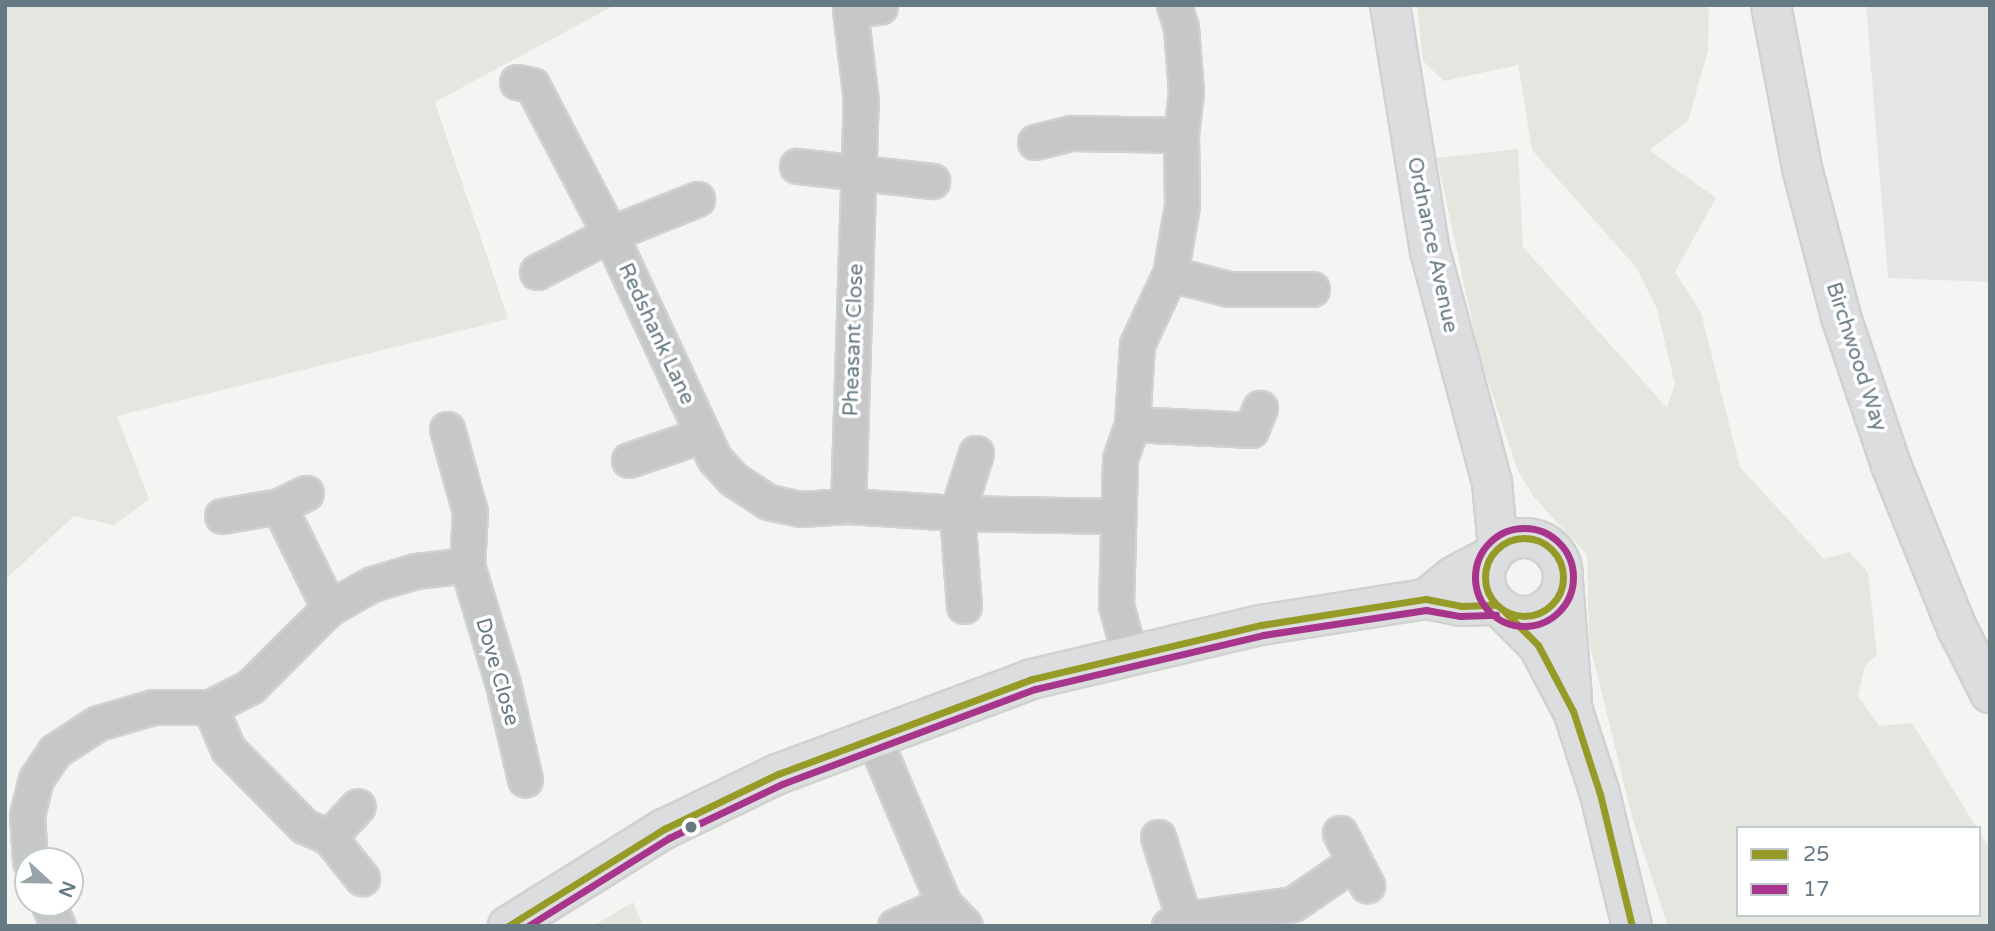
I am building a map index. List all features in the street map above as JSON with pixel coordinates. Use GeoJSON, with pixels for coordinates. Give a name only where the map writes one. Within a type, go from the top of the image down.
{"type":"FeatureCollection","features":[{"type":"Feature","properties":{"kind":"street"},"geometry":{"type":"LineString","coordinates":[[1129,653],[1116,605],[1120,459],[1132,424],[1138,344],[1170,274],[1182,206],[1181,135],[1186,91],[1181,27],[1174,5]]}},
{"type":"Feature","properties":{"kind":"street","name":"Ordnance Avenue"},"geometry":{"type":"LineString","coordinates":[[1391,5],[1430,251],[1492,482],[1495,552]]}},
{"type":"Feature","properties":{"kind":"street","name":"Birchwood Way"},"geometry":{"type":"LineString","coordinates":[[1772,5],[1802,168],[1841,317],[1891,465],[1957,628],[1990,693]]}},
{"type":"Feature","properties":{"kind":"street","name":"Pheasant Close"},"geometry":{"type":"LineString","coordinates":[[848,506],[861,101],[850,10],[880,7]]}},
{"type":"Feature","properties":{"kind":"street","name":"Redshank Lane"},"geometry":{"type":"LineString","coordinates":[[517,82],[532,85],[610,234],[713,457],[733,479],[768,502],[801,509],[848,506],[957,513],[1117,516]]}},
{"type":"Feature","properties":{"kind":"street"},"geometry":{"type":"LineString","coordinates":[[1035,142],[1072,133],[1181,135]]}},
{"type":"Feature","properties":{"kind":"street"},"geometry":{"type":"LineString","coordinates":[[797,166],[932,181]]}},
{"type":"Feature","properties":{"kind":"street"},"geometry":{"type":"LineString","coordinates":[[537,272],[610,234],[697,200]]}},
{"type":"Feature","properties":{"kind":"street"},"geometry":{"type":"LineString","coordinates":[[1170,274],[1229,289],[1312,289]]}},
{"type":"Feature","properties":{"kind":"street"},"geometry":{"type":"LineString","coordinates":[[1132,424],[1251,430],[1260,408]]}},
{"type":"Feature","properties":{"kind":"street","name":"Dove Close"},"geometry":{"type":"LineString","coordinates":[[447,429],[470,512],[467,565],[503,684],[525,779]]}},
{"type":"Feature","properties":{"kind":"street"},"geometry":{"type":"LineString","coordinates":[[629,460],[702,435]]}},
{"type":"Feature","properties":{"kind":"street"},"geometry":{"type":"LineString","coordinates":[[964,606],[957,513],[976,453]]}},
{"type":"Feature","properties":{"kind":"street","name":"Ordnance Avenue"},"geometry":{"type":"LineString","coordinates":[[1492,482],[1543,543]]}},
{"type":"Feature","properties":{"kind":"street"},"geometry":{"type":"LineString","coordinates":[[222,516],[292,499],[329,608]]}},
{"type":"Feature","properties":{"kind":"street"},"geometry":{"type":"LineString","coordinates":[[1426,599],[1454,576],[1520,538],[1543,543],[1559,559],[1573,711]]}},
{"type":"Feature","properties":{"kind":"street"},"geometry":{"type":"LineString","coordinates":[[1495,552],[1485,581],[1501,608],[1538,645],[1573,711],[1600,794],[1632,926]]}},
{"type":"Feature","properties":{"kind":"street"},"geometry":{"type":"LineString","coordinates":[[29,847],[27,815],[36,779],[55,751],[98,723],[153,708],[210,707],[250,687],[329,608],[372,584],[416,571],[467,565]]}},
{"type":"Feature","properties":{"kind":"street"},"geometry":{"type":"LineString","coordinates":[[508,926],[664,829],[778,774],[873,736],[1031,679],[1129,653],[1261,625],[1426,599],[1461,606],[1501,608],[1518,616],[1543,612],[1553,604],[1563,582]]}},
{"type":"Feature","properties":{"kind":"street"},"geometry":{"type":"LineString","coordinates":[[210,707],[228,749],[258,783],[304,826],[329,837],[362,878]]}},
{"type":"Feature","properties":{"kind":"street"},"geometry":{"type":"LineString","coordinates":[[873,736],[955,915],[895,926]]}},
{"type":"Feature","properties":{"kind":"street"},"geometry":{"type":"LineString","coordinates":[[329,837],[358,806]]}},
{"type":"Feature","properties":{"kind":"street"},"geometry":{"type":"LineString","coordinates":[[1158,837],[1176,922],[1293,904],[1354,860]]}},
{"type":"Feature","properties":{"kind":"shaded area"},"geometry":{"type":"Polygon","coordinates":[[[5,5],[615,5],[435,102],[508,319],[117,416],[149,499],[114,525],[74,516],[5,580],[5,5]]]}},
{"type":"Feature","properties":{"kind":"shaded area"},"geometry":{"type":"Polygon","coordinates":[[[1417,5],[1709,5],[1708,50],[1688,121],[1649,150],[1716,198],[1675,272],[1701,313],[1740,467],[1824,559],[1849,552],[1868,572],[1877,655],[1865,666],[1858,696],[1879,726],[1912,723],[1976,826],[1736,826],[1736,917],[1981,917],[1981,835],[1990,849],[1990,926],[1668,926],[1632,817],[1589,641],[1587,555],[1534,497],[1518,471],[1479,354],[1437,158],[1518,149],[1523,247],[1667,408],[1675,384],[1657,309],[1636,267],[1532,150],[1518,65],[1444,81],[1423,61],[1417,5]]]}},
{"type":"Feature","properties":{"kind":"shaded area"},"geometry":{"type":"Polygon","coordinates":[[[1866,5],[1990,5],[1990,282],[1888,278],[1866,5]]]}},
{"type":"Feature","properties":{"kind":"shaded area"},"geometry":{"type":"Polygon","coordinates":[[[633,902],[643,926],[593,926],[633,902]]]}},
{"type":"Feature","properties":{"kind":"transit line","name":"17"},"geometry":{"type":"LineString","coordinates":[[1524,528],[1543,531],[1559,542],[1570,558],[1573,577],[1570,596],[1559,612],[1543,623],[1524,626],[1505,623],[1489,612],[1478,596],[1475,577],[1478,558],[1489,542],[1505,531],[1524,528]]}},
{"type":"Feature","properties":{"kind":"transit line","name":"25"},"geometry":{"type":"LineString","coordinates":[[1524,538],[1539,541],[1556,555],[1563,577],[1560,592],[1546,609],[1524,616],[1509,613],[1492,599],[1485,577],[1488,562],[1502,545],[1524,538]]}},
{"type":"Feature","properties":{"kind":"transit line","name":"25"},"geometry":{"type":"LineString","coordinates":[[508,926],[664,829],[778,774],[1032,679],[1261,625],[1426,599],[1461,606],[1496,605]]}},
{"type":"Feature","properties":{"kind":"transit line","name":"17"},"geometry":{"type":"LineString","coordinates":[[528,926],[669,838],[782,784],[1035,689],[1263,635],[1426,610],[1460,616],[1496,615]]}},
{"type":"Feature","properties":{"kind":"transit line","name":"25"},"geometry":{"type":"LineString","coordinates":[[1505,612],[1538,645],[1573,711],[1600,794],[1632,926]]}}]}
